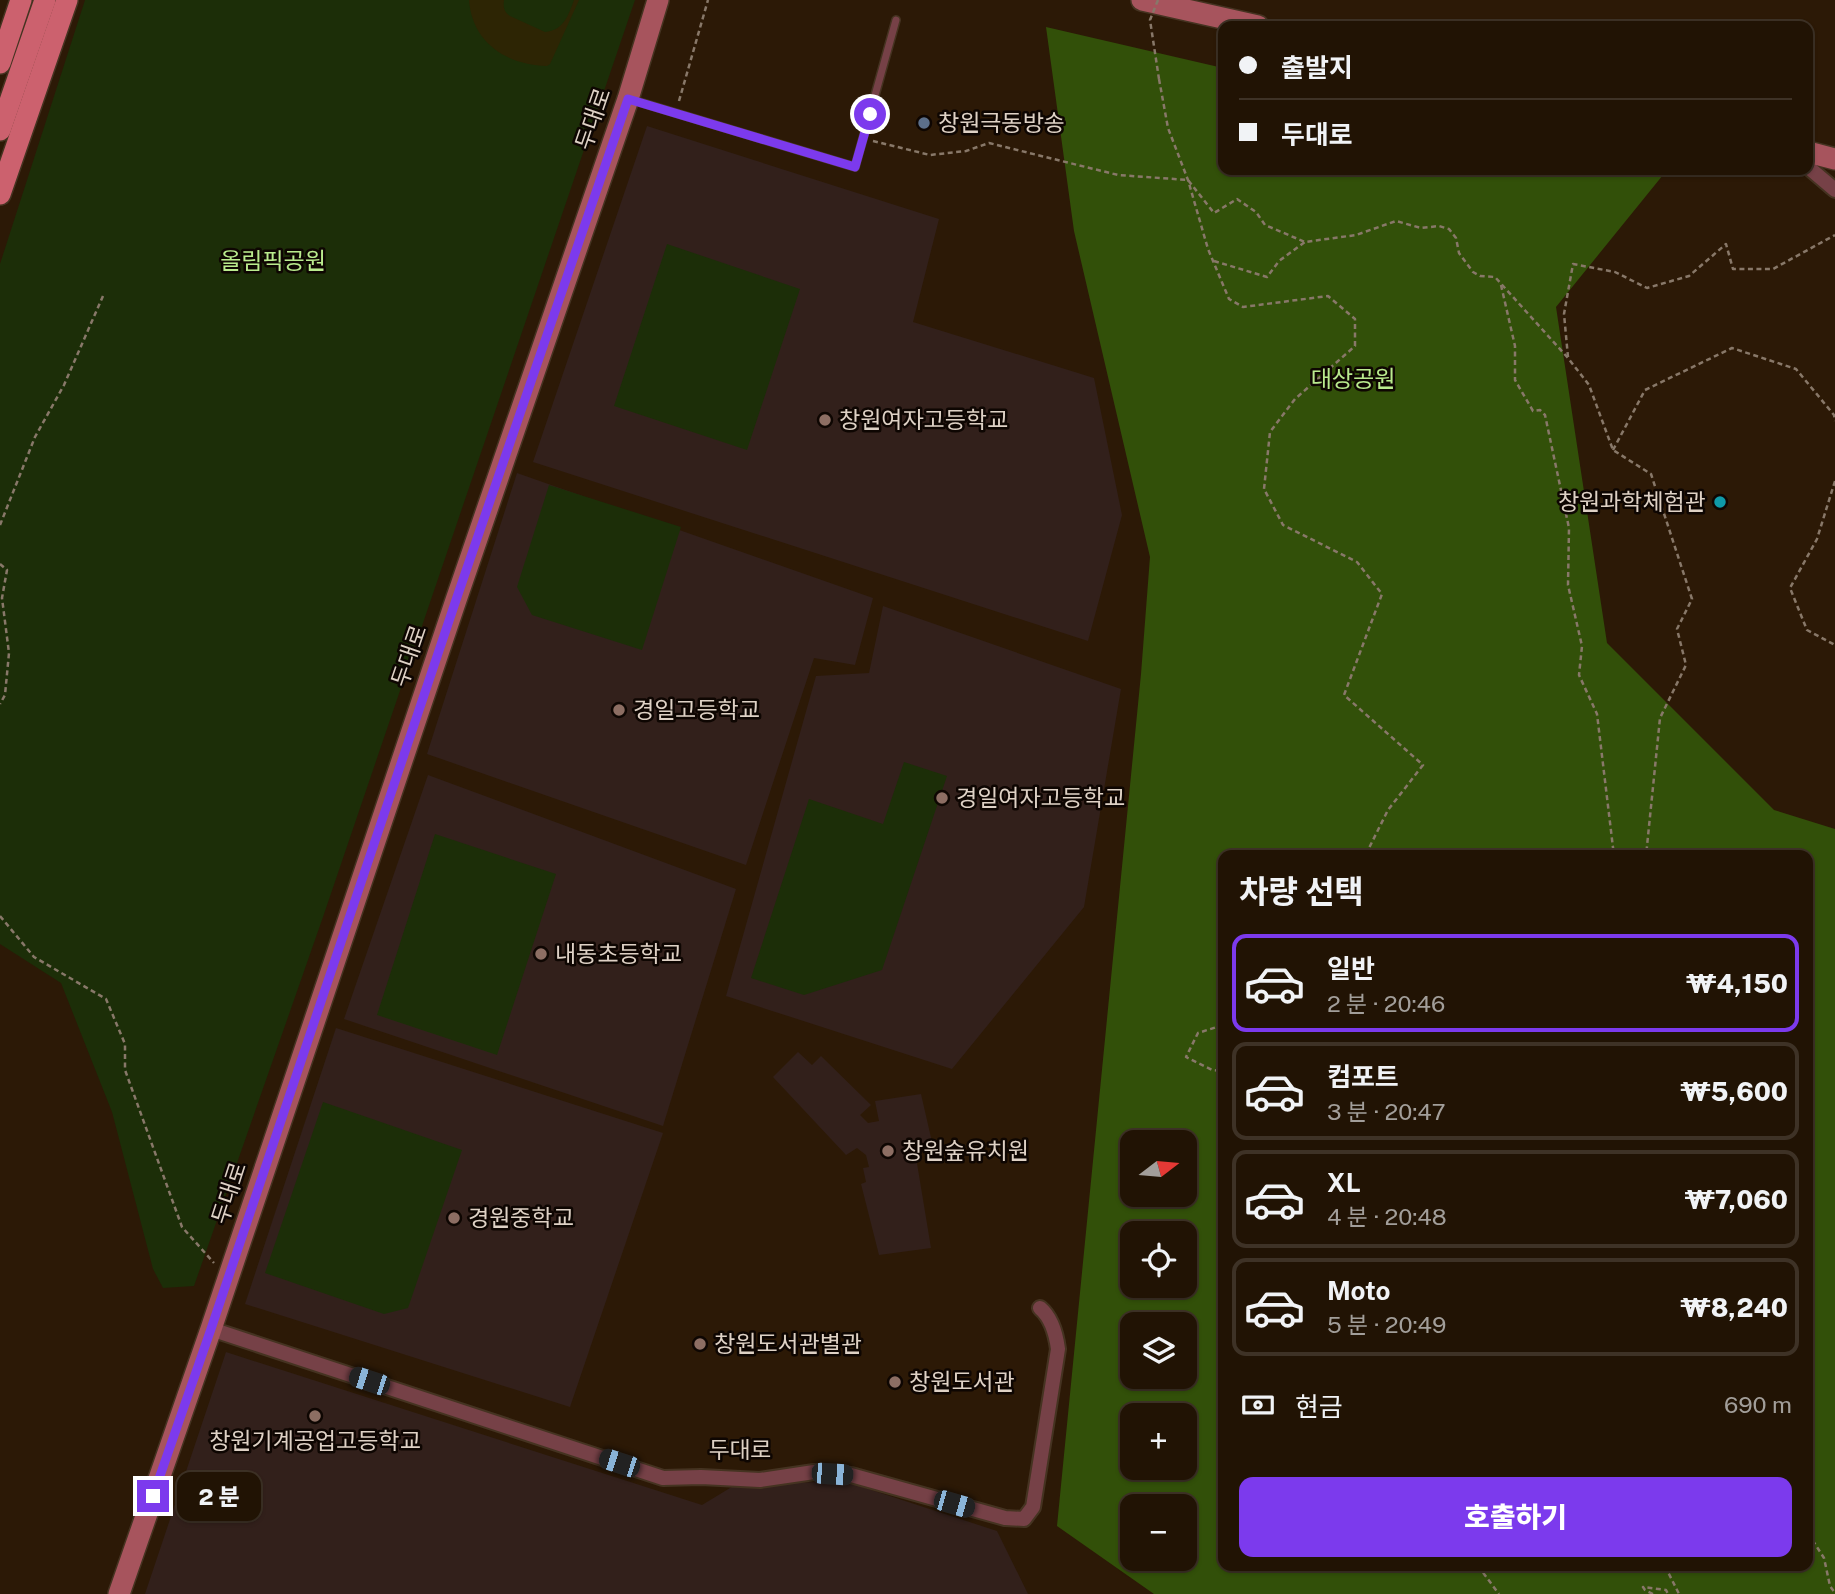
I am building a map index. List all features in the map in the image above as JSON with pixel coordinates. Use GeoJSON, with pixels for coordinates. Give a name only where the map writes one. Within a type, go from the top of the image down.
{"type":"FeatureCollection","features":[{"type":"Feature","properties":{"kind":"main road"},"geometry":{"type":"LineString","coordinates":[[0,63],[21,0]]}},
{"type":"Feature","properties":{"kind":"main road"},"geometry":{"type":"LineString","coordinates":[[0,131],[45,0]]}},
{"type":"Feature","properties":{"kind":"main road"},"geometry":{"type":"LineString","coordinates":[[0,194],[67,0]]}},
{"type":"Feature","properties":{"kind":"street","name":"두대로"},"geometry":{"type":"LineString","coordinates":[[119,1594],[628,99],[658,0]]}},
{"type":"Feature","properties":{"kind":"street"},"geometry":{"type":"LineString","coordinates":[[1142,0],[1236,21]]}},
{"type":"Feature","properties":{"kind":"street"},"geometry":{"type":"LineString","coordinates":[[1813,153],[1835,159]]}},
{"type":"Feature","properties":{"kind":"street"},"geometry":{"type":"LineString","coordinates":[[1813,171],[1835,190]]}},
{"type":"Feature","properties":{"kind":"street","name":"두대로"},"geometry":{"type":"LineString","coordinates":[[211,1329],[663,1478],[760,1480],[814,1472],[850,1475],[1005,1518],[1024,1519],[1033,1507],[1058,1349],[1056,1333],[1041,1308]]}},
{"type":"Feature","properties":{"kind":"lane"},"geometry":{"type":"LineString","coordinates":[[628,99],[855,167],[896,20]]}},
{"type":"Feature","properties":{"kind":"path"},"geometry":{"type":"LineString","coordinates":[[675,113],[708,0]]}},
{"type":"Feature","properties":{"kind":"path"},"geometry":{"type":"LineString","coordinates":[[1158,0],[1150,20],[1167,128],[1229,299],[1243,307],[1328,296],[1355,319],[1355,346],[1295,398],[1270,432],[1264,489],[1283,525],[1357,562],[1382,594],[1344,695],[1423,765],[1388,810],[1369,850]]}},
{"type":"Feature","properties":{"kind":"path"},"geometry":{"type":"LineString","coordinates":[[863,138],[930,155],[966,151],[989,143],[1118,175],[1188,180],[1214,213],[1237,199],[1256,212],[1265,225],[1305,242]]}},
{"type":"Feature","properties":{"kind":"path"},"geometry":{"type":"LineString","coordinates":[[1214,261],[1267,277],[1279,261],[1305,242],[1356,235],[1396,221],[1421,228],[1439,226],[1449,229],[1456,238],[1459,253],[1473,272],[1480,276],[1495,277],[1568,358],[1589,386],[1613,450],[1651,474],[1692,599],[1677,629],[1686,665],[1660,718],[1647,850]]}},
{"type":"Feature","properties":{"kind":"path"},"geometry":{"type":"LineString","coordinates":[[1568,358],[1564,314],[1573,264],[1615,272],[1647,288],[1689,276],[1726,244],[1733,269],[1773,269],[1835,234]]}},
{"type":"Feature","properties":{"kind":"path"},"geometry":{"type":"LineString","coordinates":[[1500,282],[1515,346],[1515,380],[1533,411],[1540,410],[1545,415],[1569,528],[1568,585],[1583,646],[1579,675],[1597,713],[1613,850]]}},
{"type":"Feature","properties":{"kind":"path"},"geometry":{"type":"LineString","coordinates":[[0,524],[35,437],[64,385],[103,296]]}},
{"type":"Feature","properties":{"kind":"path"},"geometry":{"type":"LineString","coordinates":[[1613,450],[1645,390],[1731,348],[1796,369],[1834,415],[1835,421]]}},
{"type":"Feature","properties":{"kind":"path"},"geometry":{"type":"LineString","coordinates":[[1835,481],[1817,539],[1790,588],[1807,630],[1835,645]]}},
{"type":"Feature","properties":{"kind":"path"},"geometry":{"type":"LineString","coordinates":[[0,564],[6,570],[2,598],[9,653],[5,695],[0,704]]}},
{"type":"Feature","properties":{"kind":"path"},"geometry":{"type":"LineString","coordinates":[[0,916],[34,957],[106,999],[125,1044],[125,1070],[182,1227],[228,1278]]}},
{"type":"Feature","properties":{"kind":"path"},"geometry":{"type":"LineString","coordinates":[[1218,1027],[1198,1033],[1186,1057],[1218,1071]]}},
{"type":"Feature","properties":{"kind":"path"},"geometry":{"type":"LineString","coordinates":[[1813,1541],[1824,1558],[1830,1586],[1835,1593]]}},
{"type":"Feature","properties":{"kind":"path"},"geometry":{"type":"LineString","coordinates":[[1482,1571],[1499,1594]]}},
{"type":"Feature","properties":{"kind":"path"},"geometry":{"type":"LineString","coordinates":[[1668,1571],[1679,1594]]}},
{"type":"Feature","properties":{"kind":"path"},"geometry":{"type":"LineString","coordinates":[[1653,1594],[1643,1587],[1666,1590],[1668,1594]]}},
{"type":"Feature","properties":{"kind":"shaded area","name":"창원여자고등학교"},"geometry":{"type":"Polygon","coordinates":[[[647,126],[939,219],[913,322],[1094,378],[1122,515],[1088,641],[533,462],[647,126]]]}},
{"type":"Feature","properties":{"kind":"shaded area","name":"경일고등학교"},"geometry":{"type":"Polygon","coordinates":[[[517,473],[873,598],[855,665],[814,658],[746,865],[427,754],[517,473]]]}},
{"type":"Feature","properties":{"kind":"shaded area","name":"경일여자고등학교"},"geometry":{"type":"Polygon","coordinates":[[[883,606],[1121,689],[1084,907],[952,1069],[726,996],[816,676],[869,673],[883,606]]]}},
{"type":"Feature","properties":{"kind":"shaded area","name":"내동초등학교"},"geometry":{"type":"Polygon","coordinates":[[[428,775],[736,889],[663,1126],[344,1019],[428,775]]]}},
{"type":"Feature","properties":{"kind":"shaded area","name":"경원중학교"},"geometry":{"type":"Polygon","coordinates":[[[336,1028],[663,1133],[570,1407],[245,1304],[336,1028]]]}},
{"type":"Feature","properties":{"kind":"shaded area","name":"창원숲유치원"},"geometry":{"type":"Polygon","coordinates":[[[798,1052],[812,1065],[821,1056],[871,1105],[860,1115],[868,1123],[879,1121],[875,1101],[921,1094],[932,1142],[914,1145],[931,1248],[879,1255],[861,1184],[866,1182],[863,1168],[869,1167],[866,1155],[857,1148],[846,1155],[773,1077],[798,1052]]]}},
{"type":"Feature","properties":{"kind":"shaded area","name":"창원기계공업고등학교"},"geometry":{"type":"Polygon","coordinates":[[[226,1352],[702,1505],[735,1485],[844,1481],[997,1531],[1028,1594],[145,1594],[226,1352]]]}},
{"type":"Feature","properties":{"kind":"green space","name":"올림픽공원"},"geometry":{"type":"Polygon","coordinates":[[[85,0],[635,0],[323,917],[194,1286],[163,1288],[153,1269],[112,1112],[61,983],[0,944],[0,264],[85,0]]]}},
{"type":"Feature","properties":{"kind":"green space","name":"대상공원"},"geometry":{"type":"Polygon","coordinates":[[[1046,27],[1218,67],[1218,175],[1663,175],[1556,307],[1607,643],[1774,810],[1835,829],[1835,1594],[1154,1594],[1121,1571],[1197,1571],[1197,1494],[1120,1494],[1120,1570],[1057,1526],[1141,674],[1150,557],[1074,231],[1046,27]]]}},
{"type":"Feature","properties":{"kind":"green space"},"geometry":{"type":"Polygon","coordinates":[[[667,244],[800,289],[747,450],[614,406],[667,244]]]}},
{"type":"Feature","properties":{"kind":"green space"},"geometry":{"type":"Polygon","coordinates":[[[549,485],[681,527],[642,650],[532,615],[517,587],[549,485]]]}},
{"type":"Feature","properties":{"kind":"green space"},"geometry":{"type":"Polygon","coordinates":[[[904,762],[947,776],[882,970],[804,995],[751,978],[809,799],[883,824],[904,762]]]}},
{"type":"Feature","properties":{"kind":"green space"},"geometry":{"type":"Polygon","coordinates":[[[435,834],[556,874],[497,1055],[377,1015],[435,834]]]}},
{"type":"Feature","properties":{"kind":"green space"},"geometry":{"type":"Polygon","coordinates":[[[323,1102],[462,1150],[408,1308],[384,1314],[265,1273],[323,1102]]]}},
{"type":"Feature","properties":{"kind":"sand"},"geometry":{"type":"Polygon","coordinates":[[[469,0],[504,0],[504,9],[510,16],[545,32],[561,25],[574,0],[579,0],[547,66],[518,61],[494,48],[477,28],[469,0]]]}},
{"type":"Feature","properties":{"kind":"place","name":"창원극동방송"},"geometry":{"type":"Point","coordinates":[924,123]}},
{"type":"Feature","properties":{"kind":"place","name":"창원여자고등학교"},"geometry":{"type":"Point","coordinates":[825,420]}},
{"type":"Feature","properties":{"kind":"place","name":"창원과학체험관"},"geometry":{"type":"Point","coordinates":[1720,502]}},
{"type":"Feature","properties":{"kind":"place","name":"경일고등학교"},"geometry":{"type":"Point","coordinates":[619,710]}},
{"type":"Feature","properties":{"kind":"place","name":"경일여자고등학교"},"geometry":{"type":"Point","coordinates":[942,798]}},
{"type":"Feature","properties":{"kind":"place","name":"내동초등학교"},"geometry":{"type":"Point","coordinates":[541,954]}},
{"type":"Feature","properties":{"kind":"place","name":"창원숲유치원"},"geometry":{"type":"Point","coordinates":[888,1151]}},
{"type":"Feature","properties":{"kind":"place","name":"경원중학교"},"geometry":{"type":"Point","coordinates":[454,1218]}},
{"type":"Feature","properties":{"kind":"place","name":"창원도서관별관"},"geometry":{"type":"Point","coordinates":[700,1344]}},
{"type":"Feature","properties":{"kind":"place","name":"창원도서관"},"geometry":{"type":"Point","coordinates":[895,1382]}},
{"type":"Feature","properties":{"kind":"place","name":"창원기계공업고등학교"},"geometry":{"type":"Point","coordinates":[315,1416]}},
{"type":"Feature","properties":{"kind":"route"},"geometry":{"type":"LineString","coordinates":[[153,1496],[628,99],[855,167],[870,114]]}}]}
